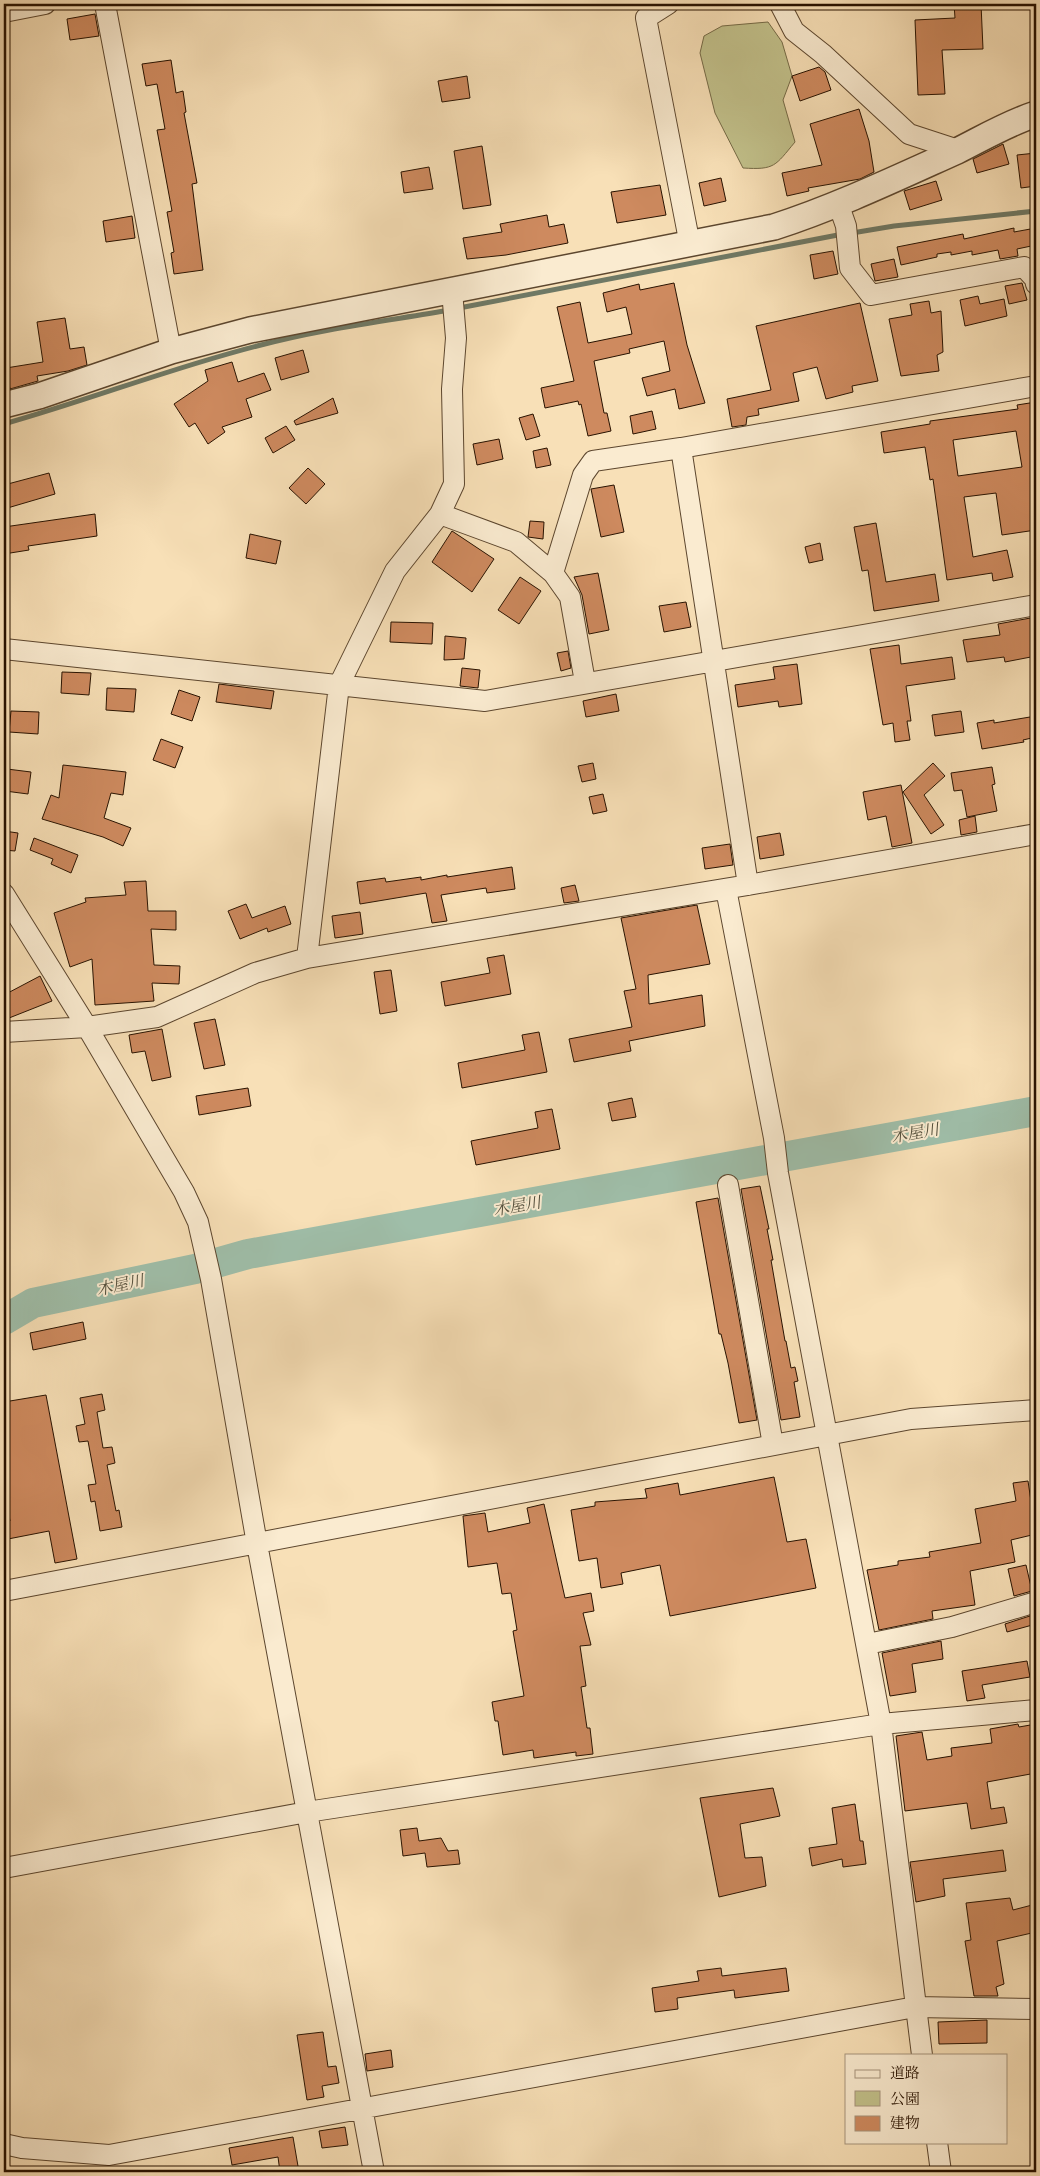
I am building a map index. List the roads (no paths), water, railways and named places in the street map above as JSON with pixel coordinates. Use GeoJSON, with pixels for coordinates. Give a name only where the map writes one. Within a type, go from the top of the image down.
{"type":"FeatureCollection","features":[{"type":"Feature","properties":{"kind":"street"},"geometry":{"type":"LineString","coordinates":[[4,12],[45,4]]}},
{"type":"Feature","properties":{"kind":"street"},"geometry":{"type":"LineString","coordinates":[[105,4],[171,351]]}},
{"type":"Feature","properties":{"kind":"street"},"geometry":{"type":"LineString","coordinates":[[668,4],[646,18],[690,245]]}},
{"type":"Feature","properties":{"kind":"street"},"geometry":{"type":"LineString","coordinates":[[780,4],[794,31],[823,54],[909,134],[958,150]]}},
{"type":"Feature","properties":{"kind":"street"},"geometry":{"type":"LineString","coordinates":[[4,405],[39,396],[171,351],[250,330],[774,227],[838,203],[958,150],[1008,124],[1036,114]]}},
{"type":"Feature","properties":{"kind":"street"},"geometry":{"type":"LineString","coordinates":[[838,203],[846,226],[850,268],[871,295],[1024,267],[1035,279],[1036,284]]}},
{"type":"Feature","properties":{"kind":"street"},"geometry":{"type":"LineString","coordinates":[[307,958],[340,685],[395,571],[440,514],[454,484],[452,389],[456,338],[452,291]]}},
{"type":"Feature","properties":{"kind":"street"},"geometry":{"type":"LineString","coordinates":[[553,573],[583,475],[593,461],[681,448],[1036,386]]}},
{"type":"Feature","properties":{"kind":"street"},"geometry":{"type":"LineString","coordinates":[[681,448],[748,885]]}},
{"type":"Feature","properties":{"kind":"street"},"geometry":{"type":"LineString","coordinates":[[440,514],[516,542],[553,573],[570,597],[585,682]]}},
{"type":"Feature","properties":{"kind":"street"},"geometry":{"type":"LineString","coordinates":[[4,649],[485,701],[585,682],[714,662],[1036,605]]}},
{"type":"Feature","properties":{"kind":"street"},"geometry":{"type":"LineString","coordinates":[[4,1032],[87,1027],[157,1017],[255,973],[307,958],[726,889],[1036,834]]}},
{"type":"Feature","properties":{"kind":"street"},"geometry":{"type":"LineString","coordinates":[[726,889],[774,1138],[778,1173],[881,1724],[922,2054]]}},
{"type":"Feature","properties":{"kind":"street"},"geometry":{"type":"LineString","coordinates":[[4,894],[87,1027],[184,1192],[198,1222],[206,1251],[257,1544],[374,2172]]}},
{"type":"Feature","properties":{"kind":"street"},"geometry":{"type":"LineString","coordinates":[[728,1185],[773,1445]]}},
{"type":"Feature","properties":{"kind":"street"},"geometry":{"type":"LineString","coordinates":[[4,1591],[911,1419],[1036,1410]]}},
{"type":"Feature","properties":{"kind":"street"},"geometry":{"type":"LineString","coordinates":[[866,1644],[952,1627],[1036,1602]]}},
{"type":"Feature","properties":{"kind":"street"},"geometry":{"type":"LineString","coordinates":[[4,1868],[307,1812],[881,1724],[1036,1710]]}},
{"type":"Feature","properties":{"kind":"street"},"geometry":{"type":"LineString","coordinates":[[4,2144],[22,2148],[109,2155],[915,2007],[1036,2009]]}},
{"type":"Feature","properties":{"kind":"street"},"geometry":{"type":"LineString","coordinates":[[937,2144],[941,2172]]}},
{"type":"Feature","properties":{"kind":"waterway"},"geometry":{"type":"LineString","coordinates":[[852,233],[894,226],[1036,211]]}},
{"type":"Feature","properties":{"kind":"waterway"},"geometry":{"type":"LineString","coordinates":[[459,308],[843,234]]}},
{"type":"Feature","properties":{"kind":"waterway"},"geometry":{"type":"LineString","coordinates":[[4,424],[193,364],[257,346],[329,330],[450,310]]}},
{"type":"Feature","properties":{"kind":"waterway","name":"木屋川"},"geometry":{"type":"LineString","coordinates":[[4,1320],[33,1303],[195,1269],[248,1254],[1036,1111]]}}]}
